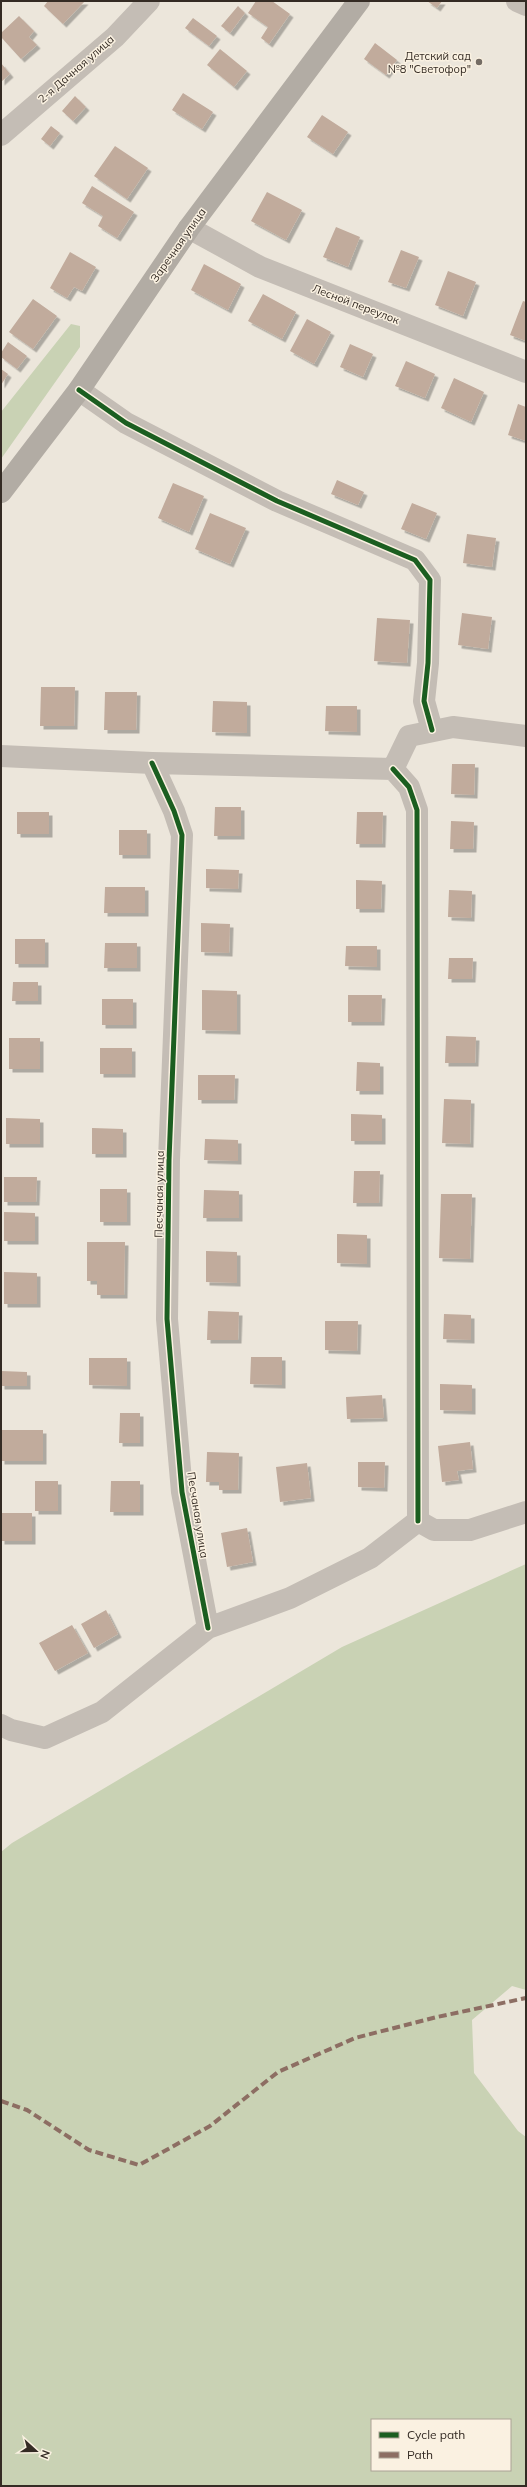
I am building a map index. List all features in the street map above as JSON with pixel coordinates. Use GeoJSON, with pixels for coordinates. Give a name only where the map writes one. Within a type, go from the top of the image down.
{"type":"FeatureCollection","features":[{"type":"Feature","properties":{"kind":"main road","name":"Заречная улица"},"geometry":{"type":"LineString","coordinates":[[1,492],[79,390],[189,228],[359,1]]}},
{"type":"Feature","properties":{"kind":"street","name":"2-я Дачная улица"},"geometry":{"type":"LineString","coordinates":[[1,135],[115,37],[149,1]]}},
{"type":"Feature","properties":{"kind":"street"},"geometry":{"type":"LineString","coordinates":[[517,1],[526,5]]}},
{"type":"Feature","properties":{"kind":"street","name":"Лесной переулок"},"geometry":{"type":"LineString","coordinates":[[189,228],[260,267],[526,372]]}},
{"type":"Feature","properties":{"kind":"street"},"geometry":{"type":"LineString","coordinates":[[79,390],[126,423],[276,501],[415,560],[430,580],[428,663],[424,701],[432,730]]}},
{"type":"Feature","properties":{"kind":"street"},"geometry":{"type":"LineString","coordinates":[[393,769],[409,736],[432,730],[453,727],[526,736]]}},
{"type":"Feature","properties":{"kind":"street"},"geometry":{"type":"LineString","coordinates":[[1,756],[152,763],[393,769],[410,787],[417,810],[418,1521]]}},
{"type":"Feature","properties":{"kind":"street","name":"Песчаная улица"},"geometry":{"type":"LineString","coordinates":[[152,763],[174,811],[182,835],[169,1160],[167,1319],[182,1492],[208,1628]]}},
{"type":"Feature","properties":{"kind":"street"},"geometry":{"type":"LineString","coordinates":[[418,1521],[434,1530],[470,1530],[526,1512]]}},
{"type":"Feature","properties":{"kind":"street"},"geometry":{"type":"LineString","coordinates":[[1,1725],[11,1730],[45,1738],[102,1712],[208,1628],[290,1598],[370,1558],[418,1521]]}},
{"type":"Feature","properties":{"kind":"green space"},"geometry":{"type":"Polygon","coordinates":[[[71,324],[80,326],[80,347],[1,459],[1,412],[71,324]]]}},
{"type":"Feature","properties":{"kind":"green space"},"geometry":{"type":"Polygon","coordinates":[[[526,1564],[526,1990],[512,1986],[472,2020],[474,2073],[518,2131],[526,2137],[526,2486],[1,2486],[1,1852],[12,1843],[342,1647],[526,1564]]]}},
{"type":"Feature","properties":{"kind":"building"},"geometry":{"type":"Polygon","coordinates":[[[48,1],[85,1],[63,24],[44,6],[48,1]]]}},
{"type":"Feature","properties":{"kind":"building"},"geometry":{"type":"Polygon","coordinates":[[[256,1],[272,1],[290,14],[269,44],[261,38],[268,27],[248,13],[256,1]]]}},
{"type":"Feature","properties":{"kind":"building"},"geometry":{"type":"Polygon","coordinates":[[[427,1],[442,1],[437,8],[427,1]]]}},
{"type":"Feature","properties":{"kind":"building"},"geometry":{"type":"Polygon","coordinates":[[[238,6],[245,13],[230,33],[221,26],[238,6]]]}},
{"type":"Feature","properties":{"kind":"building"},"geometry":{"type":"Polygon","coordinates":[[[19,16],[34,31],[29,37],[37,45],[21,59],[1,37],[1,33],[19,16]]]}},
{"type":"Feature","properties":{"kind":"building"},"geometry":{"type":"Polygon","coordinates":[[[193,18],[217,36],[209,46],[185,28],[193,18]]]}},
{"type":"Feature","properties":{"kind":"building"},"geometry":{"type":"Polygon","coordinates":[[[375,43],[397,60],[386,75],[364,59],[375,43]]]}},
{"type":"Feature","properties":{"kind":"building"},"geometry":{"type":"Polygon","coordinates":[[[220,49],[247,71],[234,87],[207,65],[220,49]]]}},
{"type":"Feature","properties":{"kind":"building"},"geometry":{"type":"Polygon","coordinates":[[[1,63],[10,74],[1,82],[1,63]]]}},
{"type":"Feature","properties":{"kind":"building"},"geometry":{"type":"Polygon","coordinates":[[[183,93],[213,112],[202,129],[172,110],[183,93]]]}},
{"type":"Feature","properties":{"kind":"building"},"geometry":{"type":"Polygon","coordinates":[[[75,96],[86,107],[73,121],[62,111],[75,96]]]}},
{"type":"Feature","properties":{"kind":"building"},"geometry":{"type":"Polygon","coordinates":[[[322,115],[348,132],[333,154],[307,137],[322,115]]]}},
{"type":"Feature","properties":{"kind":"building"},"geometry":{"type":"Polygon","coordinates":[[[51,126],[60,133],[50,146],[41,139],[51,126]]]}},
{"type":"Feature","properties":{"kind":"building"},"geometry":{"type":"Polygon","coordinates":[[[115,146],[148,168],[127,199],[94,176],[115,146]]]}},
{"type":"Feature","properties":{"kind":"building"},"geometry":{"type":"Polygon","coordinates":[[[92,186],[134,212],[117,238],[98,226],[103,216],[82,203],[92,186]]]}},
{"type":"Feature","properties":{"kind":"building"},"geometry":{"type":"Polygon","coordinates":[[[267,192],[302,210],[286,240],[251,221],[267,192]]]}},
{"type":"Feature","properties":{"kind":"building"},"geometry":{"type":"Polygon","coordinates":[[[336,227],[360,237],[348,267],[323,257],[336,227]]]}},
{"type":"Feature","properties":{"kind":"building"},"geometry":{"type":"Polygon","coordinates":[[[401,250],[419,257],[406,288],[388,282],[401,250]]]}},
{"type":"Feature","properties":{"kind":"building"},"geometry":{"type":"Polygon","coordinates":[[[70,252],[96,267],[82,291],[74,287],[67,298],[50,288],[70,252]]]}},
{"type":"Feature","properties":{"kind":"building"},"geometry":{"type":"Polygon","coordinates":[[[204,264],[241,284],[228,310],[191,290],[204,264]]]}},
{"type":"Feature","properties":{"kind":"building"},"geometry":{"type":"Polygon","coordinates":[[[448,271],[476,282],[463,316],[435,305],[448,271]]]}},
{"type":"Feature","properties":{"kind":"building"},"geometry":{"type":"Polygon","coordinates":[[[263,294],[296,312],[282,339],[248,321],[263,294]]]}},
{"type":"Feature","properties":{"kind":"building"},"geometry":{"type":"Polygon","coordinates":[[[33,299],[57,316],[33,349],[9,332],[33,299]]]}},
{"type":"Feature","properties":{"kind":"building"},"geometry":{"type":"Polygon","coordinates":[[[523,301],[526,302],[526,341],[510,335],[523,301]]]}},
{"type":"Feature","properties":{"kind":"building"},"geometry":{"type":"Polygon","coordinates":[[[307,319],[331,332],[314,364],[290,351],[307,319]]]}},
{"type":"Feature","properties":{"kind":"building"},"geometry":{"type":"Polygon","coordinates":[[[8,342],[27,356],[17,369],[1,357],[1,353],[8,342]]]}},
{"type":"Feature","properties":{"kind":"building"},"geometry":{"type":"Polygon","coordinates":[[[350,344],[373,354],[363,377],[340,367],[350,344]]]}},
{"type":"Feature","properties":{"kind":"building"},"geometry":{"type":"Polygon","coordinates":[[[406,361],[435,374],[425,398],[395,386],[406,361]]]}},
{"type":"Feature","properties":{"kind":"building"},"geometry":{"type":"Polygon","coordinates":[[[1,369],[8,374],[1,385],[1,369]]]}},
{"type":"Feature","properties":{"kind":"building"},"geometry":{"type":"Polygon","coordinates":[[[454,378],[484,392],[471,422],[441,408],[454,378]]]}},
{"type":"Feature","properties":{"kind":"building"},"geometry":{"type":"Polygon","coordinates":[[[518,404],[526,407],[526,441],[508,435],[518,404]]]}},
{"type":"Feature","properties":{"kind":"building"},"geometry":{"type":"Polygon","coordinates":[[[337,480],[364,492],[358,505],[331,494],[337,480]]]}},
{"type":"Feature","properties":{"kind":"building"},"geometry":{"type":"Polygon","coordinates":[[[173,483],[204,496],[189,532],[158,518],[173,483]]]}},
{"type":"Feature","properties":{"kind":"building"},"geometry":{"type":"Polygon","coordinates":[[[412,503],[437,513],[426,539],[401,529],[412,503]]]}},
{"type":"Feature","properties":{"kind":"building"},"geometry":{"type":"Polygon","coordinates":[[[210,513],[246,528],[230,564],[195,549],[210,513]]]}},
{"type":"Feature","properties":{"kind":"building"},"geometry":{"type":"Polygon","coordinates":[[[467,534],[496,538],[492,567],[463,563],[467,534]]]}},
{"type":"Feature","properties":{"kind":"building"},"geometry":{"type":"Polygon","coordinates":[[[462,613],[492,617],[488,649],[458,645],[462,613]]]}},
{"type":"Feature","properties":{"kind":"building"},"geometry":{"type":"Polygon","coordinates":[[[377,618],[410,620],[407,663],[374,661],[377,618]]]}},
{"type":"Feature","properties":{"kind":"building"},"geometry":{"type":"Polygon","coordinates":[[[41,687],[75,687],[74,726],[40,726],[41,687]]]}},
{"type":"Feature","properties":{"kind":"building"},"geometry":{"type":"Polygon","coordinates":[[[105,692],[137,692],[136,730],[104,730],[105,692]]]}},
{"type":"Feature","properties":{"kind":"building"},"geometry":{"type":"Polygon","coordinates":[[[213,701],[247,702],[247,733],[212,732],[213,701]]]}},
{"type":"Feature","properties":{"kind":"building"},"geometry":{"type":"Polygon","coordinates":[[[326,706],[357,706],[357,732],[325,731],[326,706]]]}},
{"type":"Feature","properties":{"kind":"building"},"geometry":{"type":"Polygon","coordinates":[[[452,764],[475,764],[474,795],[451,794],[452,764]]]}},
{"type":"Feature","properties":{"kind":"building"},"geometry":{"type":"Polygon","coordinates":[[[215,807],[241,807],[241,836],[214,836],[215,807]]]}},
{"type":"Feature","properties":{"kind":"building"},"geometry":{"type":"Polygon","coordinates":[[[17,812],[49,812],[49,834],[17,834],[17,812]]]}},
{"type":"Feature","properties":{"kind":"building"},"geometry":{"type":"Polygon","coordinates":[[[357,812],[383,812],[382,844],[356,844],[357,812]]]}},
{"type":"Feature","properties":{"kind":"building"},"geometry":{"type":"Polygon","coordinates":[[[451,821],[474,822],[473,849],[450,849],[451,821]]]}},
{"type":"Feature","properties":{"kind":"building"},"geometry":{"type":"Polygon","coordinates":[[[119,830],[147,830],[147,855],[119,855],[119,830]]]}},
{"type":"Feature","properties":{"kind":"building"},"geometry":{"type":"Polygon","coordinates":[[[206,869],[239,870],[238,889],[206,888],[206,869]]]}},
{"type":"Feature","properties":{"kind":"building"},"geometry":{"type":"Polygon","coordinates":[[[356,880],[382,881],[381,909],[356,909],[356,880]]]}},
{"type":"Feature","properties":{"kind":"building"},"geometry":{"type":"Polygon","coordinates":[[[105,887],[145,887],[145,913],[104,913],[105,887]]]}},
{"type":"Feature","properties":{"kind":"building"},"geometry":{"type":"Polygon","coordinates":[[[449,890],[472,891],[471,918],[448,917],[449,890]]]}},
{"type":"Feature","properties":{"kind":"building"},"geometry":{"type":"Polygon","coordinates":[[[201,923],[230,924],[229,953],[201,952],[201,923]]]}},
{"type":"Feature","properties":{"kind":"building"},"geometry":{"type":"Polygon","coordinates":[[[15,939],[45,939],[45,964],[15,964],[15,939]]]}},
{"type":"Feature","properties":{"kind":"building"},"geometry":{"type":"Polygon","coordinates":[[[105,943],[137,943],[137,968],[104,968],[105,943]]]}},
{"type":"Feature","properties":{"kind":"building"},"geometry":{"type":"Polygon","coordinates":[[[346,946],[377,946],[377,967],[345,966],[346,946]]]}},
{"type":"Feature","properties":{"kind":"building"},"geometry":{"type":"Polygon","coordinates":[[[449,958],[473,958],[472,979],[448,979],[449,958]]]}},
{"type":"Feature","properties":{"kind":"building"},"geometry":{"type":"Polygon","coordinates":[[[13,982],[38,982],[38,1001],[12,1001],[13,982]]]}},
{"type":"Feature","properties":{"kind":"building"},"geometry":{"type":"Polygon","coordinates":[[[202,990],[237,991],[237,1031],[202,1030],[202,990]]]}},
{"type":"Feature","properties":{"kind":"building"},"geometry":{"type":"Polygon","coordinates":[[[348,995],[382,995],[381,1022],[348,1022],[348,995]]]}},
{"type":"Feature","properties":{"kind":"building"},"geometry":{"type":"Polygon","coordinates":[[[102,999],[133,999],[133,1025],[102,1025],[102,999]]]}},
{"type":"Feature","properties":{"kind":"building"},"geometry":{"type":"Polygon","coordinates":[[[446,1036],[476,1037],[475,1063],[445,1063],[446,1036]]]}},
{"type":"Feature","properties":{"kind":"building"},"geometry":{"type":"Polygon","coordinates":[[[9,1038],[40,1038],[40,1069],[9,1069],[9,1038]]]}},
{"type":"Feature","properties":{"kind":"building"},"geometry":{"type":"Polygon","coordinates":[[[100,1048],[132,1048],[132,1074],[100,1074],[100,1048]]]}},
{"type":"Feature","properties":{"kind":"building"},"geometry":{"type":"Polygon","coordinates":[[[357,1062],[380,1063],[380,1091],[356,1091],[357,1062]]]}},
{"type":"Feature","properties":{"kind":"building"},"geometry":{"type":"Polygon","coordinates":[[[198,1075],[235,1075],[234,1100],[198,1100],[198,1075]]]}},
{"type":"Feature","properties":{"kind":"building"},"geometry":{"type":"Polygon","coordinates":[[[444,1099],[471,1100],[470,1144],[442,1143],[444,1099]]]}},
{"type":"Feature","properties":{"kind":"building"},"geometry":{"type":"Polygon","coordinates":[[[351,1114],[382,1115],[382,1141],[351,1141],[351,1114]]]}},
{"type":"Feature","properties":{"kind":"building"},"geometry":{"type":"Polygon","coordinates":[[[6,1118],[40,1119],[40,1144],[6,1144],[6,1118]]]}},
{"type":"Feature","properties":{"kind":"building"},"geometry":{"type":"Polygon","coordinates":[[[92,1128],[123,1129],[123,1154],[92,1154],[92,1128]]]}},
{"type":"Feature","properties":{"kind":"building"},"geometry":{"type":"Polygon","coordinates":[[[205,1139],[238,1140],[238,1161],[204,1160],[205,1139]]]}},
{"type":"Feature","properties":{"kind":"building"},"geometry":{"type":"Polygon","coordinates":[[[354,1171],[380,1171],[379,1203],[353,1203],[354,1171]]]}},
{"type":"Feature","properties":{"kind":"building"},"geometry":{"type":"Polygon","coordinates":[[[4,1177],[37,1177],[36,1202],[4,1202],[4,1177]]]}},
{"type":"Feature","properties":{"kind":"building"},"geometry":{"type":"Polygon","coordinates":[[[100,1189],[127,1189],[127,1222],[100,1222],[100,1189]]]}},
{"type":"Feature","properties":{"kind":"building"},"geometry":{"type":"Polygon","coordinates":[[[204,1190],[239,1191],[239,1218],[203,1218],[204,1190]]]}},
{"type":"Feature","properties":{"kind":"building"},"geometry":{"type":"Polygon","coordinates":[[[441,1194],[472,1194],[470,1259],[439,1258],[441,1194]]]}},
{"type":"Feature","properties":{"kind":"building"},"geometry":{"type":"Polygon","coordinates":[[[4,1212],[35,1213],[35,1241],[4,1241],[4,1212]]]}},
{"type":"Feature","properties":{"kind":"building"},"geometry":{"type":"Polygon","coordinates":[[[337,1234],[367,1235],[367,1264],[337,1263],[337,1234]]]}},
{"type":"Feature","properties":{"kind":"building"},"geometry":{"type":"Polygon","coordinates":[[[87,1242],[125,1242],[124,1295],[97,1295],[97,1281],[87,1281],[87,1242]]]}},
{"type":"Feature","properties":{"kind":"building"},"geometry":{"type":"Polygon","coordinates":[[[206,1251],[237,1252],[237,1283],[206,1282],[206,1251]]]}},
{"type":"Feature","properties":{"kind":"building"},"geometry":{"type":"Polygon","coordinates":[[[4,1272],[37,1273],[37,1304],[4,1304],[4,1272]]]}},
{"type":"Feature","properties":{"kind":"building"},"geometry":{"type":"Polygon","coordinates":[[[208,1311],[239,1312],[238,1340],[207,1340],[208,1311]]]}},
{"type":"Feature","properties":{"kind":"building"},"geometry":{"type":"Polygon","coordinates":[[[444,1314],[471,1315],[471,1340],[443,1339],[444,1314]]]}},
{"type":"Feature","properties":{"kind":"building"},"geometry":{"type":"Polygon","coordinates":[[[325,1321],[358,1321],[357,1351],[325,1350],[325,1321]]]}},
{"type":"Feature","properties":{"kind":"building"},"geometry":{"type":"Polygon","coordinates":[[[251,1357],[282,1357],[282,1385],[250,1384],[251,1357]]]}},
{"type":"Feature","properties":{"kind":"building"},"geometry":{"type":"Polygon","coordinates":[[[89,1358],[127,1358],[127,1386],[89,1385],[89,1358]]]}},
{"type":"Feature","properties":{"kind":"building"},"geometry":{"type":"Polygon","coordinates":[[[1,1371],[27,1372],[27,1386],[1,1386],[1,1371]]]}},
{"type":"Feature","properties":{"kind":"building"},"geometry":{"type":"Polygon","coordinates":[[[440,1384],[472,1385],[472,1411],[440,1410],[440,1384]]]}},
{"type":"Feature","properties":{"kind":"building"},"geometry":{"type":"Polygon","coordinates":[[[382,1395],[384,1418],[347,1419],[346,1397],[382,1395]]]}},
{"type":"Feature","properties":{"kind":"building"},"geometry":{"type":"Polygon","coordinates":[[[120,1413],[140,1413],[140,1443],[119,1443],[120,1413]]]}},
{"type":"Feature","properties":{"kind":"building"},"geometry":{"type":"Polygon","coordinates":[[[1,1430],[43,1430],[43,1461],[1,1461],[1,1430]]]}},
{"type":"Feature","properties":{"kind":"building"},"geometry":{"type":"Polygon","coordinates":[[[470,1442],[473,1469],[457,1471],[459,1480],[442,1482],[438,1446],[470,1442]]]}},
{"type":"Feature","properties":{"kind":"building"},"geometry":{"type":"Polygon","coordinates":[[[207,1452],[239,1453],[238,1490],[219,1490],[219,1482],[206,1482],[207,1452]]]}},
{"type":"Feature","properties":{"kind":"building"},"geometry":{"type":"Polygon","coordinates":[[[358,1462],[385,1462],[384,1488],[358,1487],[358,1462]]]}},
{"type":"Feature","properties":{"kind":"building"},"geometry":{"type":"Polygon","coordinates":[[[307,1463],[311,1498],[280,1502],[276,1467],[307,1463]]]}},
{"type":"Feature","properties":{"kind":"building"},"geometry":{"type":"Polygon","coordinates":[[[35,1481],[58,1481],[58,1511],[35,1511],[35,1481]]]}},
{"type":"Feature","properties":{"kind":"building"},"geometry":{"type":"Polygon","coordinates":[[[111,1481],[140,1481],[140,1512],[110,1512],[111,1481]]]}},
{"type":"Feature","properties":{"kind":"building"},"geometry":{"type":"Polygon","coordinates":[[[1,1513],[32,1513],[32,1541],[1,1541],[1,1513]]]}},
{"type":"Feature","properties":{"kind":"building"},"geometry":{"type":"Polygon","coordinates":[[[247,1528],[253,1562],[227,1567],[221,1533],[247,1528]]]}},
{"type":"Feature","properties":{"kind":"building"},"geometry":{"type":"Polygon","coordinates":[[[106,1610],[118,1634],[94,1648],[81,1624],[106,1610]]]}},
{"type":"Feature","properties":{"kind":"building"},"geometry":{"type":"Polygon","coordinates":[[[72,1625],[88,1653],[55,1671],[39,1643],[72,1625]]]}},
{"type":"Feature","properties":{"kind":"marked path"},"geometry":{"type":"LineString","coordinates":[[1,2101],[27,2110],[89,2150],[139,2165],[210,2126],[278,2072],[355,2038],[437,2017],[526,1998]]}},
{"type":"Feature","properties":{"kind":"cycle path"},"geometry":{"type":"LineString","coordinates":[[79,390],[126,423],[277,501],[415,560],[430,580],[428,663],[424,701],[432,730]]}},
{"type":"Feature","properties":{"kind":"cycle path"},"geometry":{"type":"LineString","coordinates":[[152,763],[174,811],[182,835],[169,1160],[167,1319],[182,1492],[208,1628]]}},
{"type":"Feature","properties":{"kind":"cycle path"},"geometry":{"type":"LineString","coordinates":[[393,769],[409,787],[417,810],[418,1521]]}},
{"type":"Feature","properties":{"kind":"place","name":"Детский сад №8 \"Светофор\""},"geometry":{"type":"Point","coordinates":[479,62]}}]}
